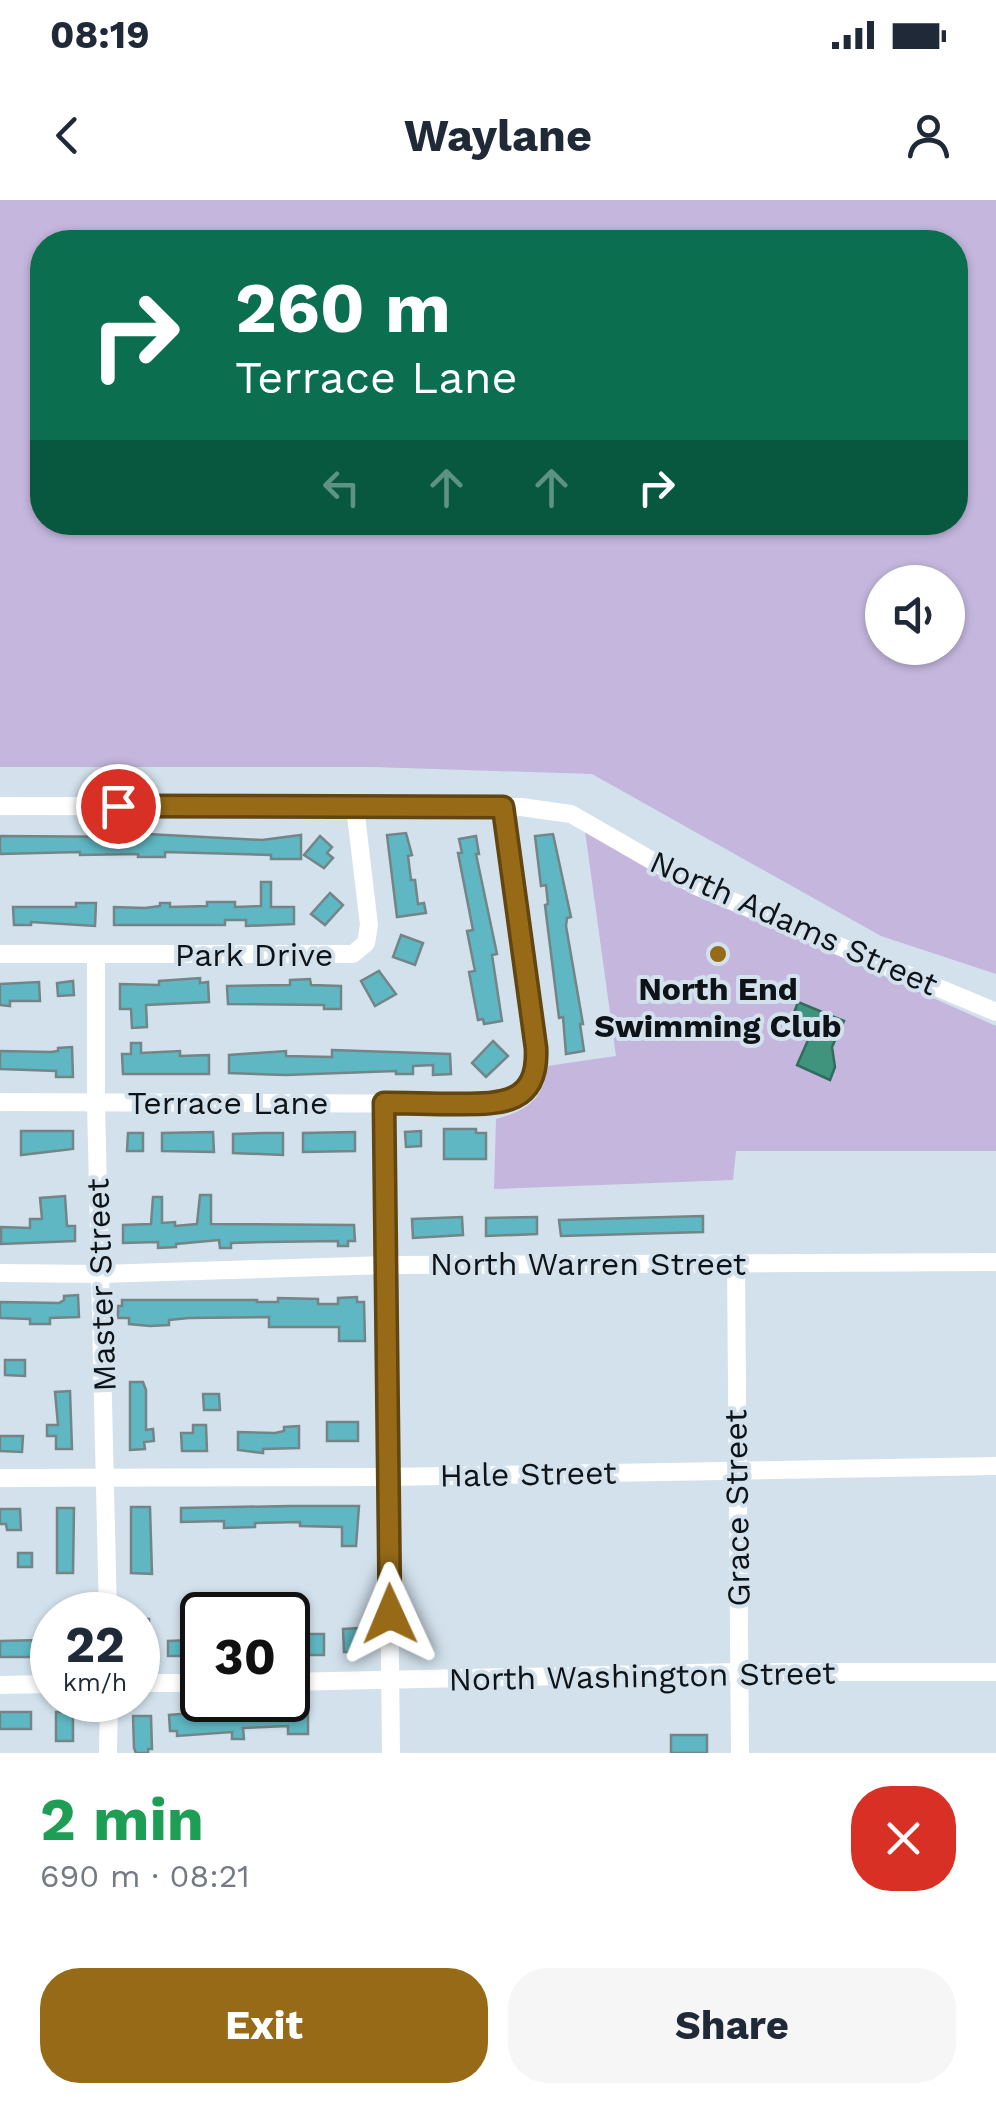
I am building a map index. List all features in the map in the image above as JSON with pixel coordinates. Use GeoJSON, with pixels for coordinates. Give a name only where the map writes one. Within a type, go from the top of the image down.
{"type":"FeatureCollection","features":[{"type":"Feature","properties":{"kind":"street","name":"North Adams Street"},"geometry":{"type":"LineString","coordinates":[[0,806],[503,807],[571,814],[712,893],[996,1012]]}},
{"type":"Feature","properties":{"kind":"street","name":"Park Drive"},"geometry":{"type":"LineString","coordinates":[[0,954],[353,954],[366,942],[369,924],[355,807]]}},
{"type":"Feature","properties":{"kind":"street","name":"Terrace Lane"},"geometry":{"type":"LineString","coordinates":[[0,1102],[501,1104],[522,1093],[535,1072],[536,1048],[503,807]]}},
{"type":"Feature","properties":{"kind":"street","name":"Master Street"},"geometry":{"type":"LineString","coordinates":[[96,955],[108,1592]]}},
{"type":"Feature","properties":{"kind":"street"},"geometry":{"type":"LineString","coordinates":[[384,1103],[390,1753]]}},
{"type":"Feature","properties":{"kind":"street","name":"North Warren Street"},"geometry":{"type":"LineString","coordinates":[[0,1273],[102,1274],[387,1265],[996,1262]]}},
{"type":"Feature","properties":{"kind":"street","name":"Grace Street"},"geometry":{"type":"LineString","coordinates":[[736,1264],[740,1753]]}},
{"type":"Feature","properties":{"kind":"street","name":"Hale Street"},"geometry":{"type":"LineString","coordinates":[[0,1478],[388,1478],[996,1466]]}},
{"type":"Feature","properties":{"kind":"street","name":"North Washington Street"},"geometry":{"type":"LineString","coordinates":[[310,1682],[740,1672],[996,1672]]}},
{"type":"Feature","properties":{"kind":"street"},"geometry":{"type":"LineString","coordinates":[[0,1685],[30,1684]]}},
{"type":"Feature","properties":{"kind":"street"},"geometry":{"type":"LineString","coordinates":[[108,1753],[109,1722]]}},
{"type":"Feature","properties":{"kind":"shaded area"},"geometry":{"type":"Polygon","coordinates":[[[0,200],[996,200],[996,974],[881,936],[592,774],[373,767],[0,767],[0,200]]]}},
{"type":"Feature","properties":{"kind":"shaded area","name":"North End Swimming Club"},"geometry":{"type":"Polygon","coordinates":[[[585,831],[673,882],[996,1026],[996,1151],[736,1151],[733,1180],[494,1189],[496,1119],[532,1102],[542,1087],[547,1066],[616,1056],[585,831]]]}},
{"type":"Feature","properties":{"kind":"shaded area"},"geometry":{"type":"Polygon","coordinates":[[[798,1002],[844,1021],[832,1047],[835,1067],[830,1080],[797,1065],[812,1031],[791,1021],[798,1002]]]}},
{"type":"Feature","properties":{"kind":"building"},"geometry":{"type":"Polygon","coordinates":[[[406,833],[412,855],[408,856],[411,880],[415,880],[418,904],[424,903],[426,913],[397,917],[387,835],[406,833]]]}},
{"type":"Feature","properties":{"kind":"building"},"geometry":{"type":"Polygon","coordinates":[[[147,834],[262,840],[301,835],[301,859],[165,852],[165,857],[80,852],[0,854],[0,836],[147,834]]]}},
{"type":"Feature","properties":{"kind":"building"},"geometry":{"type":"Polygon","coordinates":[[[553,834],[571,917],[567,918],[566,926],[583,1024],[584,1051],[566,1054],[545,905],[546,885],[541,886],[535,836],[553,834]]]}},
{"type":"Feature","properties":{"kind":"building"},"geometry":{"type":"Polygon","coordinates":[[[320,836],[332,847],[327,853],[333,858],[324,868],[304,855],[320,836]]]}},
{"type":"Feature","properties":{"kind":"building"},"geometry":{"type":"Polygon","coordinates":[[[476,836],[476,854],[497,954],[492,955],[502,1021],[484,1024],[483,1019],[478,1020],[469,972],[475,971],[467,931],[473,930],[458,853],[462,853],[459,839],[476,836]]]}},
{"type":"Feature","properties":{"kind":"building"},"geometry":{"type":"Polygon","coordinates":[[[261,882],[271,882],[271,907],[294,907],[294,924],[246,926],[246,920],[225,920],[225,925],[114,925],[114,907],[145,908],[160,903],[170,903],[170,907],[207,906],[207,902],[261,906],[261,882]]]}},
{"type":"Feature","properties":{"kind":"building"},"geometry":{"type":"Polygon","coordinates":[[[330,893],[343,905],[325,925],[311,914],[330,893]]]}},
{"type":"Feature","properties":{"kind":"building"},"geometry":{"type":"Polygon","coordinates":[[[76,903],[96,903],[95,926],[31,922],[14,925],[13,907],[76,907],[76,903]]]}},
{"type":"Feature","properties":{"kind":"building"},"geometry":{"type":"Polygon","coordinates":[[[401,935],[423,943],[415,965],[393,957],[401,935]]]}},
{"type":"Feature","properties":{"kind":"building"},"geometry":{"type":"Polygon","coordinates":[[[379,971],[396,994],[375,1006],[361,981],[379,971]]]}},
{"type":"Feature","properties":{"kind":"building"},"geometry":{"type":"Polygon","coordinates":[[[200,978],[200,983],[208,982],[209,1002],[146,1005],[147,1027],[132,1028],[131,1009],[120,1009],[120,984],[159,985],[159,981],[200,978]]]}},
{"type":"Feature","properties":{"kind":"building"},"geometry":{"type":"Polygon","coordinates":[[[310,979],[311,985],[341,986],[341,1009],[324,1009],[324,1005],[228,1004],[227,986],[290,985],[290,980],[310,979]]]}},
{"type":"Feature","properties":{"kind":"building"},"geometry":{"type":"Polygon","coordinates":[[[73,981],[74,995],[58,996],[57,983],[73,981]]]}},
{"type":"Feature","properties":{"kind":"building"},"geometry":{"type":"Polygon","coordinates":[[[39,982],[40,1001],[0,1005],[0,984],[39,982]]]}},
{"type":"Feature","properties":{"kind":"building"},"geometry":{"type":"Polygon","coordinates":[[[493,1041],[508,1056],[486,1077],[472,1063],[493,1041]]]}},
{"type":"Feature","properties":{"kind":"building"},"geometry":{"type":"Polygon","coordinates":[[[131,1043],[141,1043],[141,1053],[180,1051],[180,1056],[209,1055],[209,1074],[123,1074],[122,1054],[131,1054],[131,1043]]]}},
{"type":"Feature","properties":{"kind":"building"},"geometry":{"type":"Polygon","coordinates":[[[72,1047],[73,1077],[56,1077],[56,1071],[0,1069],[0,1051],[51,1052],[72,1047]]]}},
{"type":"Feature","properties":{"kind":"building"},"geometry":{"type":"Polygon","coordinates":[[[332,1050],[450,1054],[451,1074],[433,1075],[433,1065],[413,1066],[413,1074],[229,1073],[229,1055],[286,1051],[286,1056],[332,1057],[332,1050]]]}},
{"type":"Feature","properties":{"kind":"building"},"geometry":{"type":"Polygon","coordinates":[[[444,1129],[476,1129],[476,1133],[486,1133],[486,1159],[444,1159],[444,1129]]]}},
{"type":"Feature","properties":{"kind":"building"},"geometry":{"type":"Polygon","coordinates":[[[21,1131],[73,1131],[73,1149],[21,1155],[21,1131]]]}},
{"type":"Feature","properties":{"kind":"building"},"geometry":{"type":"Polygon","coordinates":[[[421,1131],[421,1146],[406,1147],[405,1132],[421,1131]]]}},
{"type":"Feature","properties":{"kind":"building"},"geometry":{"type":"Polygon","coordinates":[[[213,1132],[214,1152],[162,1151],[162,1133],[213,1132]]]}},
{"type":"Feature","properties":{"kind":"building"},"geometry":{"type":"Polygon","coordinates":[[[355,1132],[355,1151],[303,1152],[303,1133],[355,1132]]]}},
{"type":"Feature","properties":{"kind":"building"},"geometry":{"type":"Polygon","coordinates":[[[128,1133],[143,1133],[143,1151],[127,1151],[128,1133]]]}},
{"type":"Feature","properties":{"kind":"building"},"geometry":{"type":"Polygon","coordinates":[[[283,1133],[283,1155],[233,1153],[233,1134],[283,1133]]]}},
{"type":"Feature","properties":{"kind":"building"},"geometry":{"type":"Polygon","coordinates":[[[200,1195],[211,1195],[211,1224],[354,1225],[355,1241],[348,1241],[348,1246],[338,1246],[338,1241],[231,1243],[231,1248],[220,1248],[219,1240],[158,1248],[158,1242],[123,1243],[123,1225],[151,1224],[153,1197],[162,1197],[162,1223],[175,1222],[175,1226],[197,1224],[200,1195]]]}},
{"type":"Feature","properties":{"kind":"building"},"geometry":{"type":"Polygon","coordinates":[[[65,1196],[67,1226],[75,1226],[75,1241],[1,1244],[1,1227],[30,1228],[30,1219],[42,1219],[40,1198],[65,1196]]]}},
{"type":"Feature","properties":{"kind":"building"},"geometry":{"type":"Polygon","coordinates":[[[703,1216],[703,1232],[561,1236],[559,1220],[703,1216]]]}},
{"type":"Feature","properties":{"kind":"building"},"geometry":{"type":"Polygon","coordinates":[[[462,1217],[463,1235],[413,1238],[412,1219],[462,1217]]]}},
{"type":"Feature","properties":{"kind":"building"},"geometry":{"type":"Polygon","coordinates":[[[537,1217],[537,1234],[486,1236],[486,1218],[537,1217]]]}},
{"type":"Feature","properties":{"kind":"building"},"geometry":{"type":"Polygon","coordinates":[[[78,1295],[79,1317],[50,1318],[50,1324],[0,1318],[0,1302],[59,1303],[64,1296],[78,1295]]]}},
{"type":"Feature","properties":{"kind":"building"},"geometry":{"type":"Polygon","coordinates":[[[357,1297],[357,1302],[364,1302],[365,1341],[339,1341],[339,1327],[269,1327],[269,1317],[189,1318],[150,1326],[129,1324],[129,1318],[118,1318],[122,1300],[278,1302],[278,1298],[338,1304],[338,1298],[357,1297]]]}},
{"type":"Feature","properties":{"kind":"building"},"geometry":{"type":"Polygon","coordinates":[[[5,1360],[25,1360],[25,1376],[5,1375],[5,1360]]]}},
{"type":"Feature","properties":{"kind":"building"},"geometry":{"type":"Polygon","coordinates":[[[130,1382],[143,1382],[146,1390],[146,1430],[153,1429],[154,1441],[144,1442],[145,1449],[130,1450],[130,1382]]]}},
{"type":"Feature","properties":{"kind":"building"},"geometry":{"type":"Polygon","coordinates":[[[70,1391],[72,1449],[56,1449],[56,1436],[47,1436],[47,1425],[58,1425],[55,1392],[70,1391]]]}},
{"type":"Feature","properties":{"kind":"building"},"geometry":{"type":"Polygon","coordinates":[[[203,1394],[219,1394],[220,1410],[204,1410],[203,1394]]]}},
{"type":"Feature","properties":{"kind":"building"},"geometry":{"type":"Polygon","coordinates":[[[327,1422],[358,1422],[358,1441],[327,1441],[327,1422]]]}},
{"type":"Feature","properties":{"kind":"building"},"geometry":{"type":"Polygon","coordinates":[[[193,1425],[206,1425],[207,1451],[182,1451],[181,1433],[193,1433],[193,1425]]]}},
{"type":"Feature","properties":{"kind":"building"},"geometry":{"type":"Polygon","coordinates":[[[299,1426],[299,1448],[263,1449],[263,1453],[238,1450],[238,1432],[275,1433],[284,1431],[284,1427],[299,1426]]]}},
{"type":"Feature","properties":{"kind":"building"},"geometry":{"type":"Polygon","coordinates":[[[0,1436],[23,1436],[22,1452],[0,1451],[0,1436]]]}},
{"type":"Feature","properties":{"kind":"building"},"geometry":{"type":"Polygon","coordinates":[[[359,1506],[356,1546],[342,1546],[342,1527],[300,1526],[300,1522],[224,1528],[224,1521],[181,1522],[181,1508],[359,1506]]]}},
{"type":"Feature","properties":{"kind":"building"},"geometry":{"type":"Polygon","coordinates":[[[131,1507],[150,1507],[152,1574],[131,1573],[131,1507]]]}},
{"type":"Feature","properties":{"kind":"building"},"geometry":{"type":"Polygon","coordinates":[[[57,1508],[74,1508],[73,1573],[57,1573],[57,1508]]]}},
{"type":"Feature","properties":{"kind":"building"},"geometry":{"type":"Polygon","coordinates":[[[0,1509],[20,1509],[21,1530],[7,1530],[6,1524],[0,1524],[0,1509]]]}},
{"type":"Feature","properties":{"kind":"building"},"geometry":{"type":"Polygon","coordinates":[[[18,1553],[32,1553],[32,1567],[18,1567],[18,1553]]]}},
{"type":"Feature","properties":{"kind":"building"},"geometry":{"type":"Polygon","coordinates":[[[360,1628],[361,1652],[344,1652],[343,1629],[360,1628]]]}},
{"type":"Feature","properties":{"kind":"building"},"geometry":{"type":"Polygon","coordinates":[[[310,1634],[324,1634],[324,1655],[310,1655],[310,1634]]]}},
{"type":"Feature","properties":{"kind":"building"},"geometry":{"type":"Polygon","coordinates":[[[30,1640],[30,1657],[0,1657],[0,1641],[30,1640]]]}},
{"type":"Feature","properties":{"kind":"building"},"geometry":{"type":"Polygon","coordinates":[[[180,1640],[180,1656],[168,1656],[168,1641],[180,1640]]]}},
{"type":"Feature","properties":{"kind":"building"},"geometry":{"type":"Polygon","coordinates":[[[0,1712],[30,1712],[31,1729],[0,1729],[0,1712]]]}},
{"type":"Feature","properties":{"kind":"building"},"geometry":{"type":"Polygon","coordinates":[[[180,1714],[180,1722],[308,1722],[308,1734],[288,1734],[288,1726],[243,1728],[244,1739],[232,1739],[232,1732],[177,1736],[177,1731],[170,1731],[169,1715],[180,1714]]]}},
{"type":"Feature","properties":{"kind":"building"},"geometry":{"type":"Polygon","coordinates":[[[56,1722],[73,1722],[73,1741],[56,1741],[56,1722]]]}},
{"type":"Feature","properties":{"kind":"building"},"geometry":{"type":"Polygon","coordinates":[[[133,1722],[151,1722],[152,1749],[136,1753],[133,1722]]]}},
{"type":"Feature","properties":{"kind":"building"},"geometry":{"type":"Polygon","coordinates":[[[671,1735],[707,1735],[707,1753],[671,1753],[671,1735]]]}},
{"type":"Feature","properties":{"kind":"place","name":"North End Swimming Club"},"geometry":{"type":"Point","coordinates":[718,954]}},
{"type":"Feature","properties":{"kind":"route"},"geometry":{"type":"LineString","coordinates":[[118,806],[503,807],[536,1048],[535,1072],[522,1093],[501,1104],[384,1103],[390,1614]]}}]}
